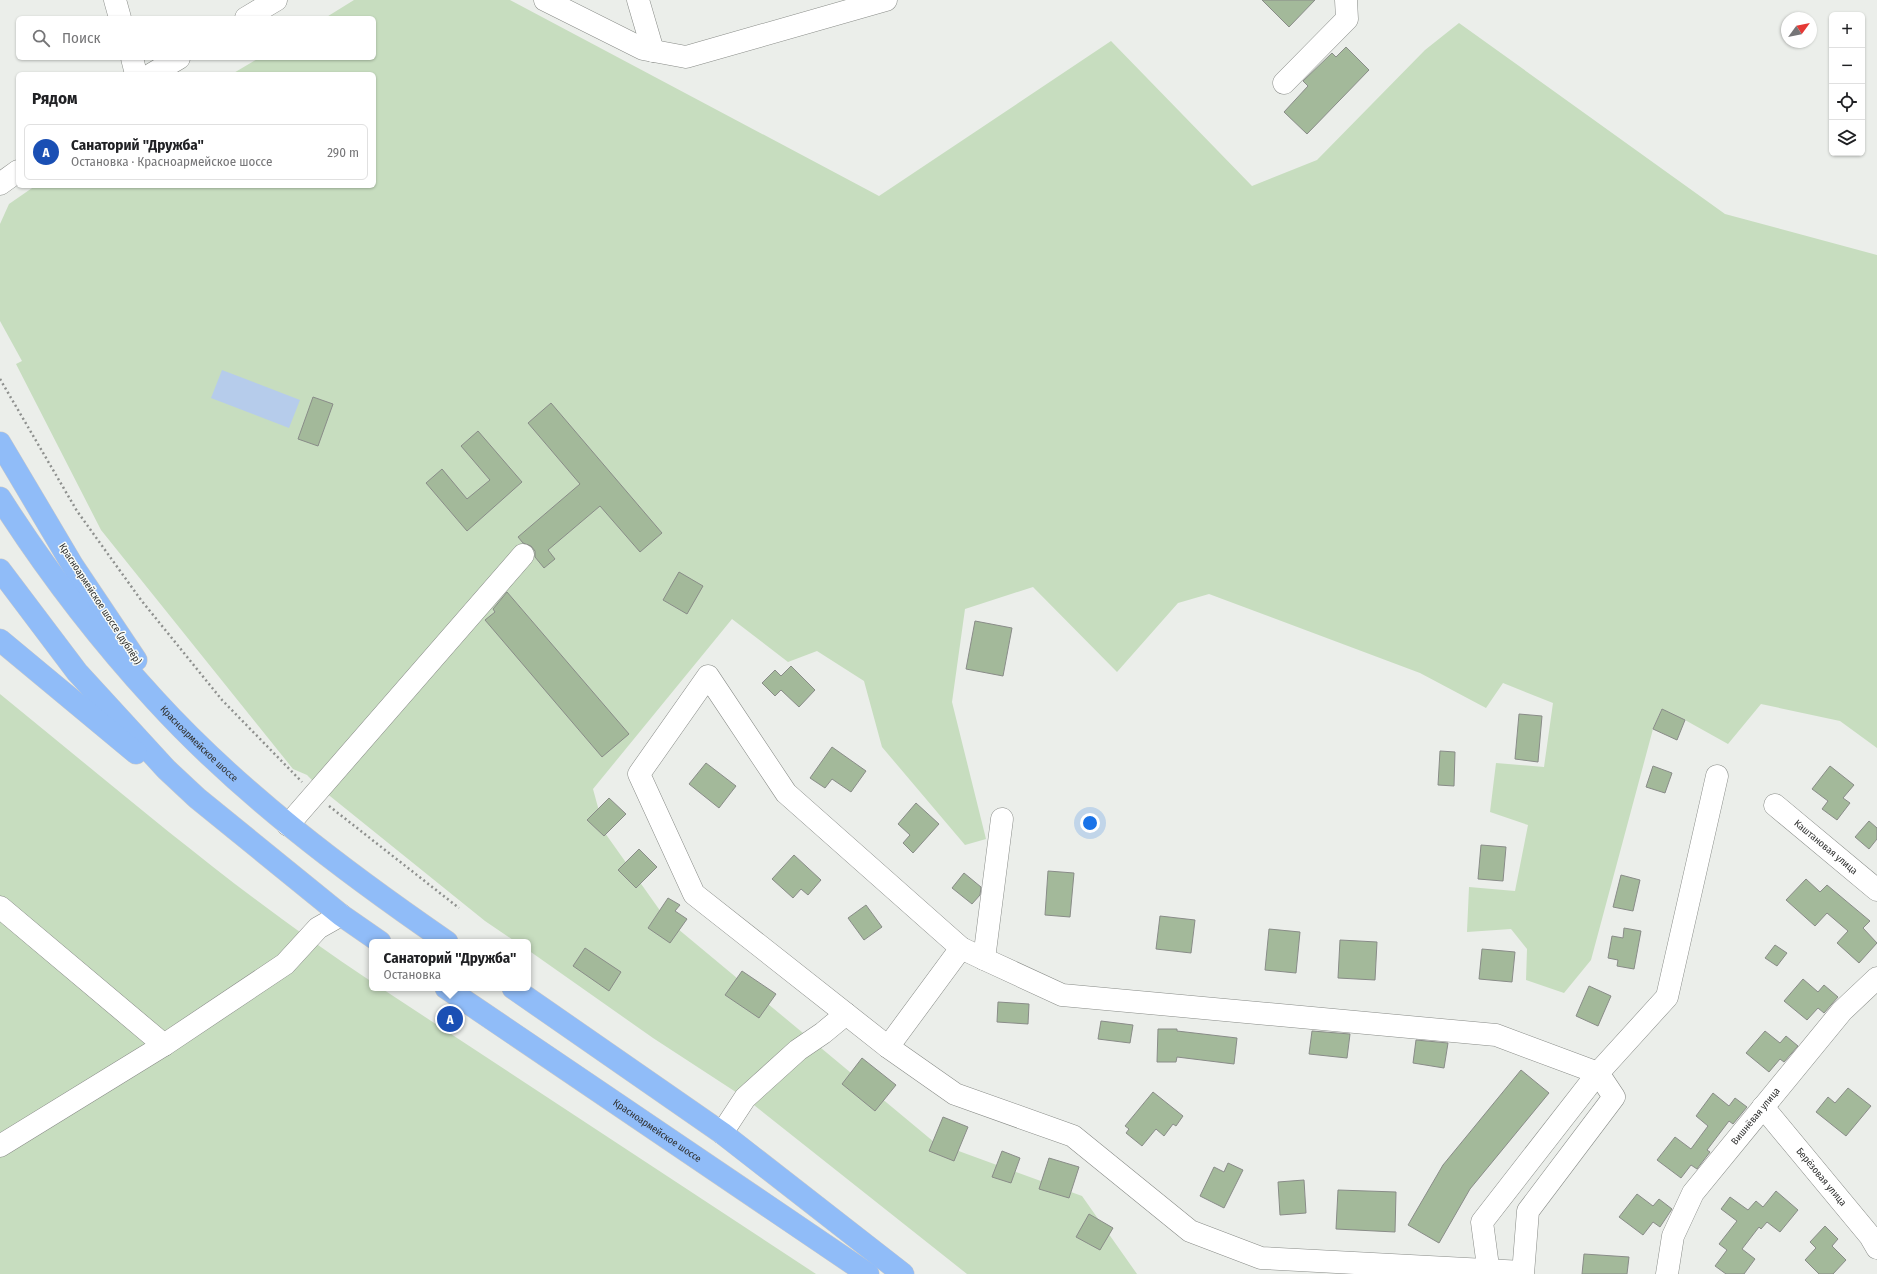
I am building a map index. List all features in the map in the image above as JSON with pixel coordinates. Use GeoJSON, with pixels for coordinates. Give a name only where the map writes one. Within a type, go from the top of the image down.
{"type":"FeatureCollection","features":[{"type":"Feature","properties":{"kind":"main road","name":"Красноармейское шоссе (дублёр)"},"geometry":{"type":"LineString","coordinates":[[0,443],[73,566],[134,658],[212,756]]}},
{"type":"Feature","properties":{"kind":"main road","name":"Красноармейское шоссе"},"geometry":{"type":"LineString","coordinates":[[0,498],[37,555],[90,624],[156,701],[212,756],[288,825],[443,939]]}},
{"type":"Feature","properties":{"kind":"main road"},"geometry":{"type":"LineString","coordinates":[[0,570],[77,672],[137,739],[197,798]]}},
{"type":"Feature","properties":{"kind":"main road"},"geometry":{"type":"LineString","coordinates":[[0,640],[151,765],[197,798],[341,915],[376,939]]}},
{"type":"Feature","properties":{"kind":"main road","name":"Красноармейское шоссе"},"geometry":{"type":"LineString","coordinates":[[450,991],[868,1274]]}},
{"type":"Feature","properties":{"kind":"main road"},"geometry":{"type":"LineString","coordinates":[[517,991],[722,1133],[903,1274]]}},
{"type":"Feature","properties":{"kind":"street"},"geometry":{"type":"LineString","coordinates":[[115,0],[119,16]]}},
{"type":"Feature","properties":{"kind":"street"},"geometry":{"type":"LineString","coordinates":[[249,16],[276,0]]}},
{"type":"Feature","properties":{"kind":"street"},"geometry":{"type":"LineString","coordinates":[[545,0],[643,49],[686,57],[886,0]]}},
{"type":"Feature","properties":{"kind":"street"},"geometry":{"type":"LineString","coordinates":[[638,0],[653,51]]}},
{"type":"Feature","properties":{"kind":"street"},"geometry":{"type":"LineString","coordinates":[[1284,83],[1347,19],[1346,0]]}},
{"type":"Feature","properties":{"kind":"street"},"geometry":{"type":"LineString","coordinates":[[132,60],[136,72]]}},
{"type":"Feature","properties":{"kind":"street"},"geometry":{"type":"LineString","coordinates":[[155,72],[176,60]]}},
{"type":"Feature","properties":{"kind":"street"},"geometry":{"type":"LineString","coordinates":[[0,184],[16,172]]}},
{"type":"Feature","properties":{"kind":"street"},"geometry":{"type":"LineString","coordinates":[[288,825],[522,554]]}},
{"type":"Feature","properties":{"kind":"street"},"geometry":{"type":"LineString","coordinates":[[708,676],[786,793],[961,948],[984,959],[1062,995],[1496,1035],[1598,1073],[1614,1097],[1528,1211],[1523,1273],[1261,1258],[1190,1231],[1073,1136],[955,1094],[888,1047],[694,894],[639,774],[708,676]]}},
{"type":"Feature","properties":{"kind":"street"},"geometry":{"type":"LineString","coordinates":[[1489,1272],[1482,1222],[1598,1073],[1667,997],[1717,776]]}},
{"type":"Feature","properties":{"kind":"street","name":"Каштановая улица"},"geometry":{"type":"LineString","coordinates":[[1775,805],[1877,890]]}},
{"type":"Feature","properties":{"kind":"street"},"geometry":{"type":"LineString","coordinates":[[984,959],[1002,819]]}},
{"type":"Feature","properties":{"kind":"street"},"geometry":{"type":"LineString","coordinates":[[0,907],[164,1045]]}},
{"type":"Feature","properties":{"kind":"street"},"geometry":{"type":"LineString","coordinates":[[0,1146],[164,1045],[285,964],[318,928],[341,915]]}},
{"type":"Feature","properties":{"kind":"street"},"geometry":{"type":"LineString","coordinates":[[888,1047],[961,948]]}},
{"type":"Feature","properties":{"kind":"street","name":"Вишнёвая улица"},"geometry":{"type":"LineString","coordinates":[[1667,1274],[1673,1236],[1693,1193],[1842,1011],[1877,978]]}},
{"type":"Feature","properties":{"kind":"street"},"geometry":{"type":"LineString","coordinates":[[722,1133],[745,1098],[798,1050],[823,1033],[846,1014]]}},
{"type":"Feature","properties":{"kind":"street","name":"Берёзовая улица"},"geometry":{"type":"LineString","coordinates":[[1763,1107],[1870,1236],[1877,1248]]}},
{"type":"Feature","properties":{"kind":"path"},"geometry":{"type":"LineString","coordinates":[[0,379],[77,511],[141,600],[222,700],[314,794],[459,908]]}},
{"type":"Feature","properties":{"kind":"green space"},"geometry":{"type":"Polygon","coordinates":[[[354,0],[510,0],[879,196],[1111,41],[1252,186],[1317,160],[1425,50],[1459,23],[1725,214],[1877,255],[1877,748],[1840,721],[1761,704],[1728,744],[1685,720],[1661,710],[1653,729],[1591,960],[1564,993],[1526,980],[1527,949],[1511,929],[1467,932],[1469,887],[1515,891],[1528,825],[1490,812],[1496,763],[1544,767],[1553,703],[1503,683],[1486,708],[1420,673],[1209,594],[1178,603],[1117,672],[1033,587],[965,609],[952,702],[986,839],[965,845],[882,747],[864,681],[817,651],[788,662],[732,619],[593,789],[605,833],[666,919],[934,1142],[1082,1196],[1137,1274],[967,1274],[745,1098],[653,1038],[531,952],[531,939],[512,939],[485,921],[320,788],[307,775],[293,769],[101,530],[16,364],[22,361],[0,321],[0,224],[9,204],[32,188],[376,188],[376,72],[235,72],[256,60],[376,60],[376,16],[328,16],[354,0]]]}},
{"type":"Feature","properties":{"kind":"green space"},"geometry":{"type":"Polygon","coordinates":[[[0,694],[229,879],[323,949],[369,980],[369,991],[386,991],[816,1274],[0,1274],[0,694]]]}},
{"type":"Feature","properties":{"kind":"water"},"geometry":{"type":"Polygon","coordinates":[[[222,370],[300,400],[289,428],[211,398],[222,370]]]}},
{"type":"Feature","properties":{"kind":"building"},"geometry":{"type":"Polygon","coordinates":[[[1262,0],[1315,0],[1289,27],[1262,0]]]}},
{"type":"Feature","properties":{"kind":"building"},"geometry":{"type":"Polygon","coordinates":[[[1346,47],[1369,70],[1307,134],[1284,112],[1308,86],[1303,81],[1332,53],[1336,57],[1346,47]]]}},
{"type":"Feature","properties":{"kind":"building"},"geometry":{"type":"Polygon","coordinates":[[[313,397],[333,404],[318,446],[298,439],[313,397]]]}},
{"type":"Feature","properties":{"kind":"building"},"geometry":{"type":"Polygon","coordinates":[[[551,403],[662,533],[640,552],[600,506],[548,550],[555,559],[544,568],[535,557],[535,551],[531,546],[523,543],[518,537],[580,484],[528,423],[551,403]]]}},
{"type":"Feature","properties":{"kind":"building"},"geometry":{"type":"Polygon","coordinates":[[[478,431],[522,482],[467,531],[426,483],[442,469],[467,499],[490,480],[461,446],[478,431]]]}},
{"type":"Feature","properties":{"kind":"building"},"geometry":{"type":"Polygon","coordinates":[[[679,572],[703,586],[687,614],[663,600],[679,572]]]}},
{"type":"Feature","properties":{"kind":"building"},"geometry":{"type":"Polygon","coordinates":[[[507,592],[629,734],[602,757],[485,620],[495,612],[493,609],[507,592]]]}},
{"type":"Feature","properties":{"kind":"building"},"geometry":{"type":"Polygon","coordinates":[[[975,621],[1012,628],[1003,676],[966,669],[975,621]]]}},
{"type":"Feature","properties":{"kind":"building"},"geometry":{"type":"Polygon","coordinates":[[[791,666],[815,690],[799,707],[781,690],[775,696],[762,683],[775,670],[781,676],[791,666]]]}},
{"type":"Feature","properties":{"kind":"building"},"geometry":{"type":"Polygon","coordinates":[[[1662,709],[1685,720],[1677,740],[1653,729],[1662,709]]]}},
{"type":"Feature","properties":{"kind":"building"},"geometry":{"type":"Polygon","coordinates":[[[1519,714],[1542,716],[1538,762],[1515,759],[1519,714]]]}},
{"type":"Feature","properties":{"kind":"building"},"geometry":{"type":"Polygon","coordinates":[[[832,747],[866,771],[851,792],[832,779],[825,788],[810,778],[832,747]]]}},
{"type":"Feature","properties":{"kind":"building"},"geometry":{"type":"Polygon","coordinates":[[[1440,751],[1455,752],[1454,786],[1438,785],[1440,751]]]}},
{"type":"Feature","properties":{"kind":"building"},"geometry":{"type":"Polygon","coordinates":[[[706,763],[736,786],[719,808],[689,784],[706,763]]]}},
{"type":"Feature","properties":{"kind":"building"},"geometry":{"type":"Polygon","coordinates":[[[1653,766],[1672,773],[1665,793],[1646,787],[1653,766]]]}},
{"type":"Feature","properties":{"kind":"building"},"geometry":{"type":"Polygon","coordinates":[[[1830,766],[1854,785],[1843,798],[1850,803],[1837,820],[1822,809],[1828,801],[1812,789],[1830,766]]]}},
{"type":"Feature","properties":{"kind":"building"},"geometry":{"type":"Polygon","coordinates":[[[609,798],[626,814],[604,836],[587,820],[609,798]]]}},
{"type":"Feature","properties":{"kind":"building"},"geometry":{"type":"Polygon","coordinates":[[[916,803],[939,824],[913,853],[903,843],[910,835],[898,824],[916,803]]]}},
{"type":"Feature","properties":{"kind":"building"},"geometry":{"type":"Polygon","coordinates":[[[1869,821],[1877,828],[1877,839],[1869,849],[1855,837],[1869,821]]]}},
{"type":"Feature","properties":{"kind":"building"},"geometry":{"type":"Polygon","coordinates":[[[1481,845],[1506,847],[1503,881],[1478,879],[1481,845]]]}},
{"type":"Feature","properties":{"kind":"building"},"geometry":{"type":"Polygon","coordinates":[[[639,849],[657,867],[636,888],[618,870],[639,849]]]}},
{"type":"Feature","properties":{"kind":"building"},"geometry":{"type":"Polygon","coordinates":[[[794,855],[821,880],[808,895],[801,889],[793,898],[772,879],[794,855]]]}},
{"type":"Feature","properties":{"kind":"building"},"geometry":{"type":"Polygon","coordinates":[[[1048,871],[1074,873],[1070,917],[1045,915],[1048,871]]]}},
{"type":"Feature","properties":{"kind":"building"},"geometry":{"type":"Polygon","coordinates":[[[964,873],[981,887],[980,895],[972,904],[952,888],[964,873]]]}},
{"type":"Feature","properties":{"kind":"building"},"geometry":{"type":"Polygon","coordinates":[[[1621,875],[1640,880],[1633,911],[1613,907],[1621,875]]]}},
{"type":"Feature","properties":{"kind":"building"},"geometry":{"type":"Polygon","coordinates":[[[1806,879],[1820,892],[1827,885],[1870,921],[1863,928],[1877,943],[1859,963],[1837,943],[1848,931],[1827,913],[1815,926],[1786,900],[1806,879]]]}},
{"type":"Feature","properties":{"kind":"building"},"geometry":{"type":"Polygon","coordinates":[[[668,898],[680,905],[675,911],[687,919],[670,943],[648,928],[668,898]]]}},
{"type":"Feature","properties":{"kind":"building"},"geometry":{"type":"Polygon","coordinates":[[[866,905],[882,927],[864,940],[848,918],[866,905]]]}},
{"type":"Feature","properties":{"kind":"building"},"geometry":{"type":"Polygon","coordinates":[[[1160,916],[1195,920],[1191,953],[1156,949],[1160,916]]]}},
{"type":"Feature","properties":{"kind":"building"},"geometry":{"type":"Polygon","coordinates":[[[1624,928],[1641,931],[1634,969],[1617,966],[1618,960],[1608,958],[1612,936],[1623,938],[1624,928]]]}},
{"type":"Feature","properties":{"kind":"building"},"geometry":{"type":"Polygon","coordinates":[[[1269,929],[1300,932],[1296,973],[1265,970],[1269,929]]]}},
{"type":"Feature","properties":{"kind":"building"},"geometry":{"type":"Polygon","coordinates":[[[1340,940],[1377,942],[1375,980],[1338,978],[1340,940]]]}},
{"type":"Feature","properties":{"kind":"building"},"geometry":{"type":"Polygon","coordinates":[[[1775,945],[1787,953],[1777,966],[1765,958],[1775,945]]]}},
{"type":"Feature","properties":{"kind":"building"},"geometry":{"type":"Polygon","coordinates":[[[585,948],[621,972],[609,991],[573,966],[585,948]]]}},
{"type":"Feature","properties":{"kind":"building"},"geometry":{"type":"Polygon","coordinates":[[[1482,949],[1515,952],[1512,982],[1479,979],[1482,949]]]}},
{"type":"Feature","properties":{"kind":"building"},"geometry":{"type":"Polygon","coordinates":[[[742,971],[776,994],[759,1018],[725,995],[742,971]]]}},
{"type":"Feature","properties":{"kind":"building"},"geometry":{"type":"Polygon","coordinates":[[[1803,979],[1818,992],[1824,985],[1838,997],[1824,1013],[1818,1008],[1807,1020],[1784,1001],[1803,979]]]}},
{"type":"Feature","properties":{"kind":"building"},"geometry":{"type":"Polygon","coordinates":[[[1589,986],[1611,996],[1598,1026],[1576,1016],[1589,986]]]}},
{"type":"Feature","properties":{"kind":"building"},"geometry":{"type":"Polygon","coordinates":[[[998,1002],[1029,1004],[1028,1024],[997,1022],[998,1002]]]}},
{"type":"Feature","properties":{"kind":"building"},"geometry":{"type":"Polygon","coordinates":[[[1101,1021],[1133,1025],[1130,1043],[1098,1039],[1101,1021]]]}},
{"type":"Feature","properties":{"kind":"building"},"geometry":{"type":"Polygon","coordinates":[[[1158,1029],[1177,1029],[1177,1031],[1237,1038],[1234,1064],[1177,1057],[1176,1062],[1157,1062],[1158,1029]]]}},
{"type":"Feature","properties":{"kind":"building"},"geometry":{"type":"Polygon","coordinates":[[[1312,1031],[1350,1034],[1347,1058],[1309,1054],[1312,1031]]]}},
{"type":"Feature","properties":{"kind":"building"},"geometry":{"type":"Polygon","coordinates":[[[1765,1031],[1780,1043],[1786,1036],[1798,1046],[1784,1062],[1780,1059],[1769,1072],[1746,1053],[1765,1031]]]}},
{"type":"Feature","properties":{"kind":"building"},"geometry":{"type":"Polygon","coordinates":[[[1416,1040],[1448,1043],[1444,1068],[1413,1063],[1416,1040]]]}},
{"type":"Feature","properties":{"kind":"building"},"geometry":{"type":"Polygon","coordinates":[[[862,1058],[896,1085],[875,1111],[842,1084],[862,1058]]]}},
{"type":"Feature","properties":{"kind":"building"},"geometry":{"type":"Polygon","coordinates":[[[1521,1070],[1549,1093],[1470,1189],[1439,1243],[1408,1225],[1443,1165],[1521,1070]]]}},
{"type":"Feature","properties":{"kind":"building"},"geometry":{"type":"Polygon","coordinates":[[[1848,1088],[1871,1106],[1846,1136],[1816,1112],[1828,1097],[1835,1103],[1848,1088]]]}},
{"type":"Feature","properties":{"kind":"building"},"geometry":{"type":"Polygon","coordinates":[[[1153,1092],[1183,1116],[1176,1126],[1173,1124],[1164,1136],[1156,1129],[1142,1146],[1126,1133],[1129,1129],[1125,1126],[1153,1092]]]}},
{"type":"Feature","properties":{"kind":"building"},"geometry":{"type":"Polygon","coordinates":[[[1713,1093],[1729,1106],[1735,1098],[1747,1107],[1733,1124],[1729,1121],[1707,1150],[1710,1152],[1697,1169],[1691,1165],[1681,1178],[1657,1160],[1675,1137],[1691,1149],[1708,1126],[1696,1116],[1713,1093]]]}},
{"type":"Feature","properties":{"kind":"building"},"geometry":{"type":"Polygon","coordinates":[[[943,1117],[968,1127],[954,1161],[929,1151],[943,1117]]]}},
{"type":"Feature","properties":{"kind":"building"},"geometry":{"type":"Polygon","coordinates":[[[1002,1151],[1020,1158],[1011,1183],[992,1177],[1002,1151]]]}},
{"type":"Feature","properties":{"kind":"building"},"geometry":{"type":"Polygon","coordinates":[[[1049,1158],[1079,1167],[1069,1198],[1039,1189],[1049,1158]]]}},
{"type":"Feature","properties":{"kind":"building"},"geometry":{"type":"Polygon","coordinates":[[[1228,1163],[1243,1170],[1224,1208],[1200,1196],[1214,1167],[1224,1172],[1228,1163]]]}},
{"type":"Feature","properties":{"kind":"building"},"geometry":{"type":"Polygon","coordinates":[[[1304,1180],[1306,1213],[1280,1215],[1278,1182],[1304,1180]]]}},
{"type":"Feature","properties":{"kind":"building"},"geometry":{"type":"Polygon","coordinates":[[[1338,1190],[1396,1192],[1395,1232],[1336,1229],[1338,1190]]]}},
{"type":"Feature","properties":{"kind":"building"},"geometry":{"type":"Polygon","coordinates":[[[1776,1191],[1798,1210],[1780,1232],[1767,1222],[1761,1229],[1759,1227],[1742,1249],[1755,1259],[1744,1274],[1726,1274],[1715,1266],[1727,1250],[1719,1244],[1737,1221],[1721,1209],[1730,1197],[1748,1210],[1756,1201],[1763,1207],[1776,1191]]]}},
{"type":"Feature","properties":{"kind":"building"},"geometry":{"type":"Polygon","coordinates":[[[1637,1194],[1653,1206],[1659,1199],[1672,1209],[1660,1227],[1653,1222],[1643,1235],[1619,1217],[1637,1194]]]}},
{"type":"Feature","properties":{"kind":"building"},"geometry":{"type":"Polygon","coordinates":[[[1089,1214],[1113,1228],[1100,1250],[1076,1237],[1089,1214]]]}},
{"type":"Feature","properties":{"kind":"building"},"geometry":{"type":"Polygon","coordinates":[[[1825,1226],[1838,1239],[1832,1246],[1846,1260],[1833,1274],[1819,1274],[1805,1260],[1816,1248],[1810,1242],[1825,1226]]]}},
{"type":"Feature","properties":{"kind":"building"},"geometry":{"type":"Polygon","coordinates":[[[1584,1254],[1629,1257],[1627,1274],[1582,1274],[1584,1254]]]}},
{"type":"Feature","properties":{"kind":"place","name":"Санаторий \"Дружба\""},"geometry":{"type":"Point","coordinates":[450,1019]}}]}
